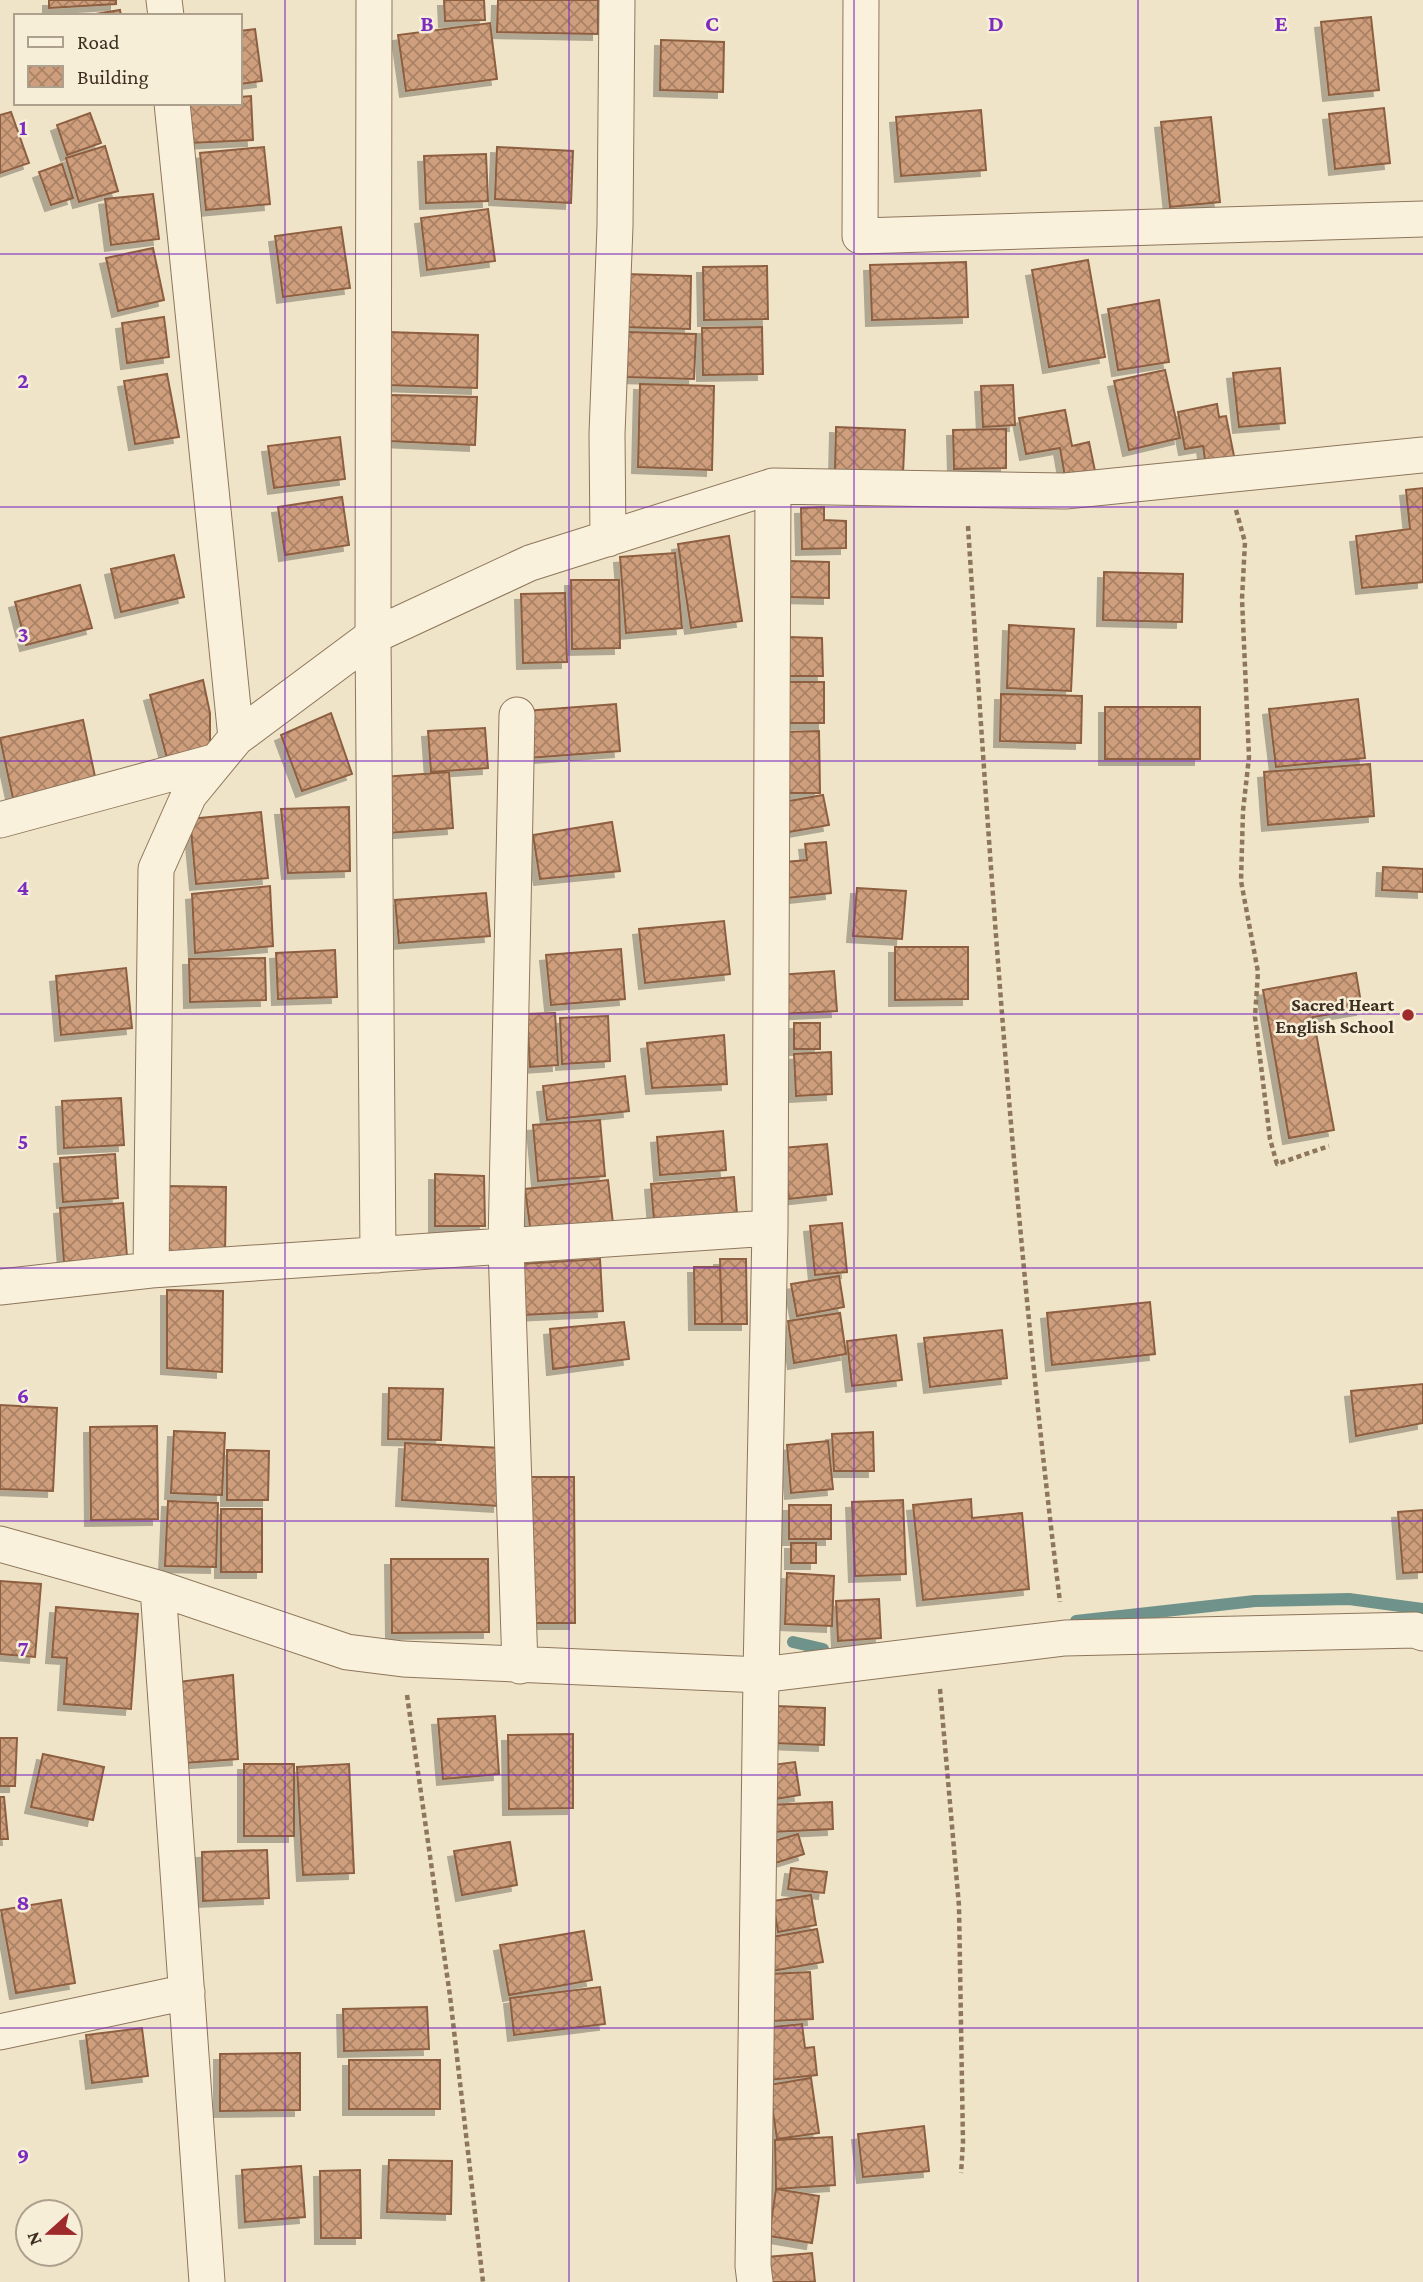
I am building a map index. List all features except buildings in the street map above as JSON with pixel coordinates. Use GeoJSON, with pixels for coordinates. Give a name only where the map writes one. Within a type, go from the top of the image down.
{"type":"FeatureCollection","features":[{"type":"Feature","properties":{"kind":"street"},"geometry":{"type":"LineString","coordinates":[[374,0],[373,636],[378,1255]]}},
{"type":"Feature","properties":{"kind":"street"},"geometry":{"type":"LineString","coordinates":[[608,539],[607,434],[615,226],[617,0]]}},
{"type":"Feature","properties":{"kind":"street"},"geometry":{"type":"LineString","coordinates":[[861,0],[860,236],[1423,219]]}},
{"type":"Feature","properties":{"kind":"street"},"geometry":{"type":"LineString","coordinates":[[172,105],[226,750]]}},
{"type":"Feature","properties":{"kind":"street"},"geometry":{"type":"LineString","coordinates":[[151,1270],[156,869],[190,795],[226,750],[373,636],[530,564],[773,486],[1065,491],[1423,455]]}},
{"type":"Feature","properties":{"kind":"street"},"geometry":{"type":"LineString","coordinates":[[755,2282],[753,2266],[761,1675],[770,1228],[773,486]]}},
{"type":"Feature","properties":{"kind":"street"},"geometry":{"type":"LineString","coordinates":[[517,715],[506,1246],[520,1666]]}},
{"type":"Feature","properties":{"kind":"street"},"geometry":{"type":"LineString","coordinates":[[0,820],[226,750]]}},
{"type":"Feature","properties":{"kind":"street"},"geometry":{"type":"LineString","coordinates":[[0,1287],[151,1270],[770,1228]]}},
{"type":"Feature","properties":{"kind":"street"},"geometry":{"type":"LineString","coordinates":[[0,1544],[158,1588],[346,1652],[402,1659],[761,1675],[1065,1638],[1415,1630],[1423,1633]]}},
{"type":"Feature","properties":{"kind":"street"},"geometry":{"type":"LineString","coordinates":[[158,1588],[207,2282]]}},
{"type":"Feature","properties":{"kind":"street"},"geometry":{"type":"LineString","coordinates":[[0,2032],[187,1992]]}},
{"type":"Feature","properties":{"kind":"path"},"geometry":{"type":"LineString","coordinates":[[1226,475],[1245,542],[1242,598],[1249,757],[1242,811],[1241,881],[1258,972],[1255,1017],[1270,1139],[1277,1164],[1329,1146]]}},
{"type":"Feature","properties":{"kind":"path"},"geometry":{"type":"LineString","coordinates":[[966,489],[989,858],[1021,1243],[1065,1638]]}},
{"type":"Feature","properties":{"kind":"path"},"geometry":{"type":"LineString","coordinates":[[936,1653],[959,1906],[963,2143],[961,2173]]}},
{"type":"Feature","properties":{"kind":"path"},"geometry":{"type":"LineString","coordinates":[[402,1659],[450,1996],[482,2282]]}},
{"type":"Feature","properties":{"kind":"waterway"},"geometry":{"type":"LineString","coordinates":[[1076,1621],[1255,1601],[1349,1599],[1423,1609]]}},
{"type":"Feature","properties":{"kind":"waterway"},"geometry":{"type":"LineString","coordinates":[[793,1642],[823,1649]]}},
{"type":"Feature","properties":{"kind":"place","name":"Sacred Heart English School"},"geometry":{"type":"Point","coordinates":[1408,1015]}}]}
